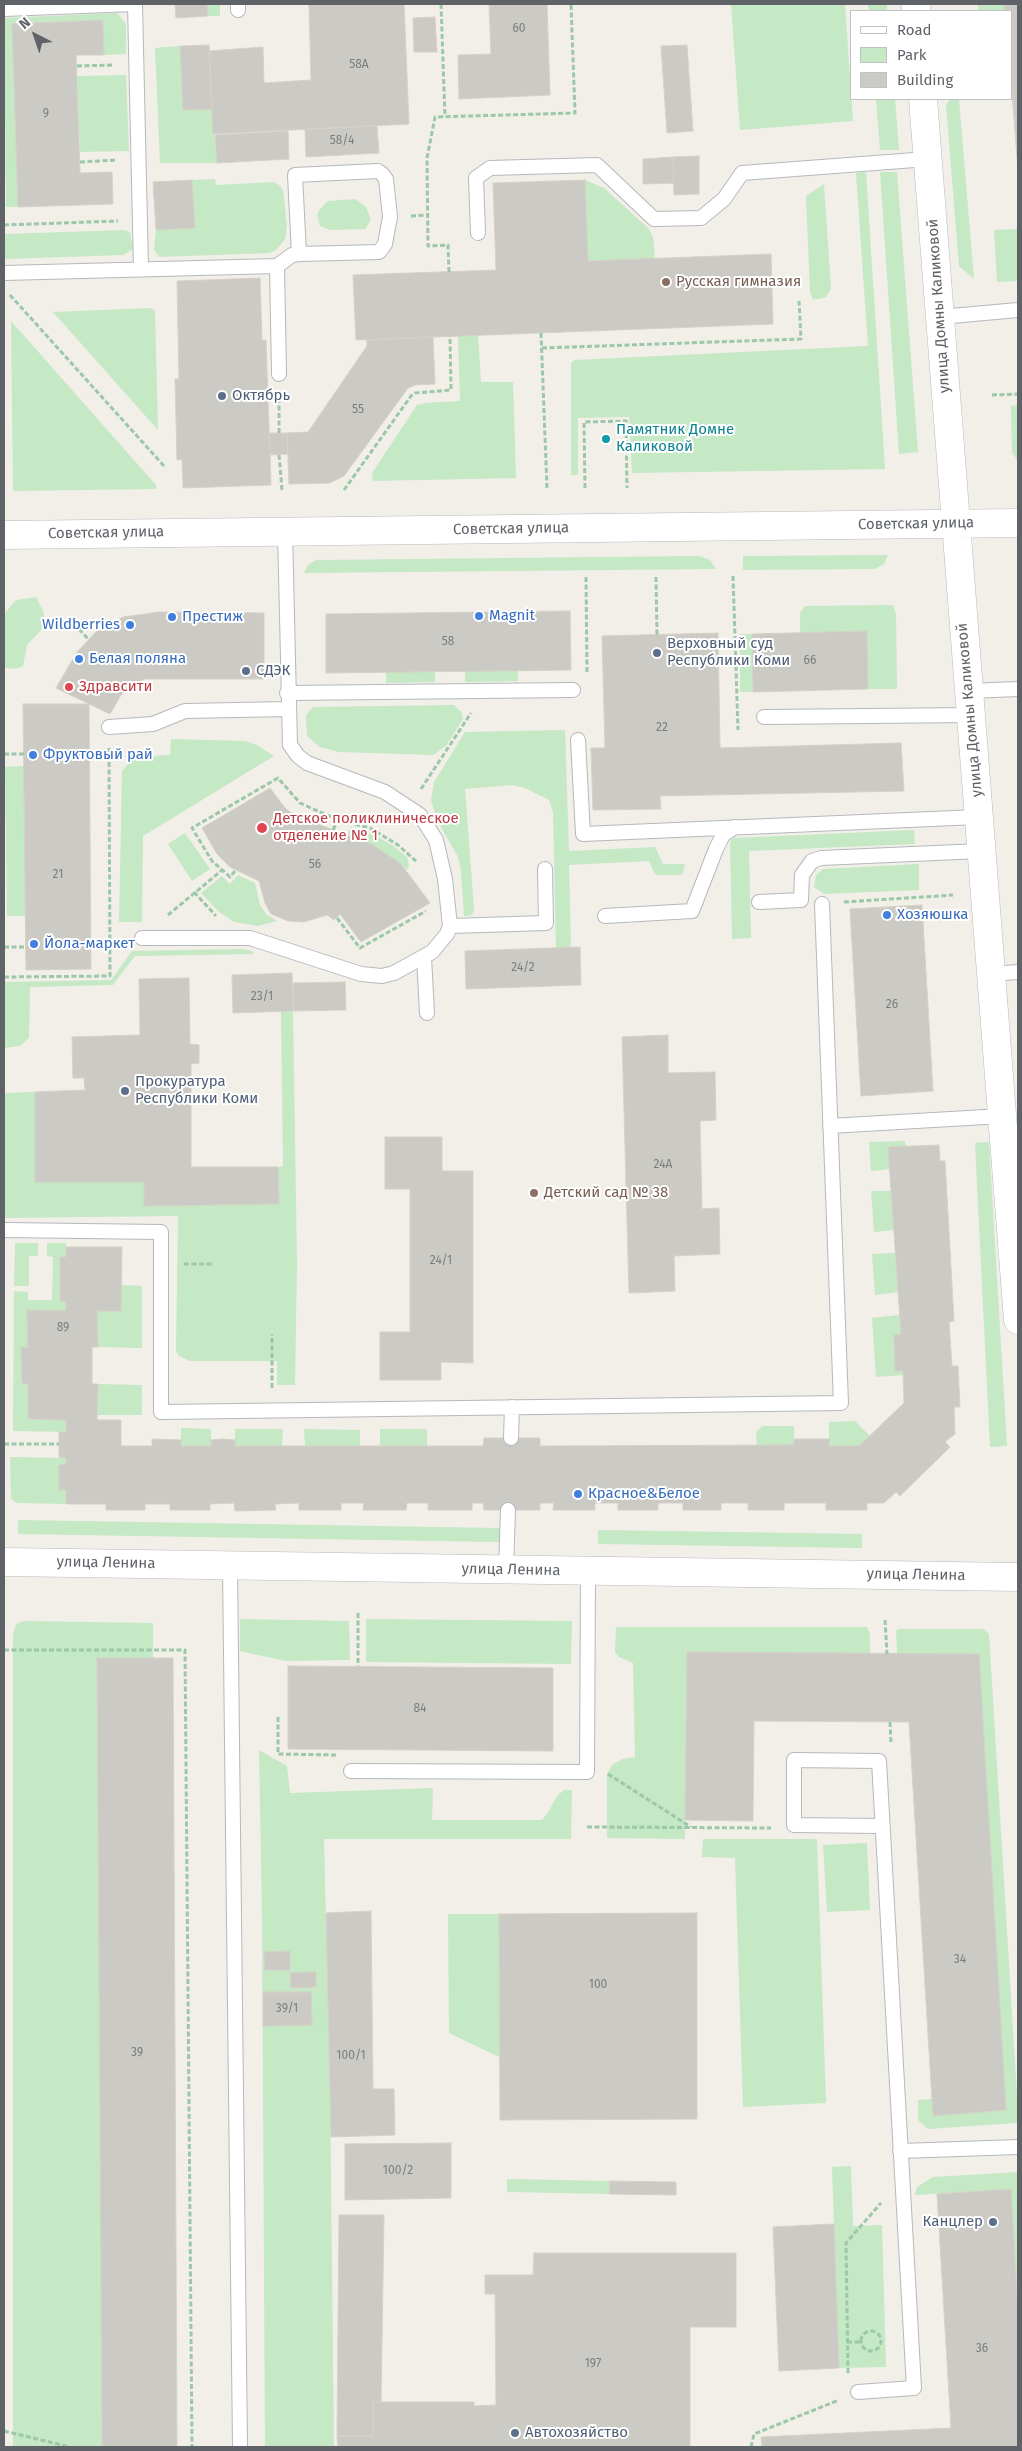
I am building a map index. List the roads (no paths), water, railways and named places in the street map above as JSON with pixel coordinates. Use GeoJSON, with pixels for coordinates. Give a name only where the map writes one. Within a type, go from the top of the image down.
{"type":"FeatureCollection","features":[{"type":"Feature","properties":{"kind":"street","name":"улица Домны Каликовой"},"geometry":{"type":"LineString","coordinates":[[923,100],[978,817],[1016,1265],[1018,1320]]}},
{"type":"Feature","properties":{"kind":"street","name":"Советская улица"},"geometry":{"type":"LineString","coordinates":[[4,535],[1018,523]]}},
{"type":"Feature","properties":{"kind":"street","name":"улица Ленина"},"geometry":{"type":"LineString","coordinates":[[4,1562],[1018,1577]]}},
{"type":"Feature","properties":{"kind":"lane"},"geometry":{"type":"LineString","coordinates":[[4,9],[135,4],[141,269]]}},
{"type":"Feature","properties":{"kind":"lane"},"geometry":{"type":"LineString","coordinates":[[478,233],[476,178],[490,168],[596,165],[654,219],[673,219],[701,218],[708,214],[724,199],[742,173],[928,159]]}},
{"type":"Feature","properties":{"kind":"lane"},"geometry":{"type":"LineString","coordinates":[[4,273],[277,266],[292,254],[299,254],[379,252],[385,244],[390,217],[386,179],[382,174],[378,171],[294,175],[299,254]]}},
{"type":"Feature","properties":{"kind":"lane"},"geometry":{"type":"LineString","coordinates":[[277,266],[279,374]]}},
{"type":"Feature","properties":{"kind":"lane"},"geometry":{"type":"LineString","coordinates":[[940,317],[1018,310]]}},
{"type":"Feature","properties":{"kind":"lane"},"geometry":{"type":"LineString","coordinates":[[142,938],[250,938],[361,974],[374,976],[394,973],[424,957],[439,947],[450,926],[445,879],[436,840],[420,815],[385,792],[319,770],[298,756],[290,745],[285,531]]}},
{"type":"Feature","properties":{"kind":"lane"},"geometry":{"type":"LineString","coordinates":[[764,718],[969,703],[1018,689]]}},
{"type":"Feature","properties":{"kind":"lane"},"geometry":{"type":"LineString","coordinates":[[288,693],[574,690]]}},
{"type":"Feature","properties":{"kind":"lane"},"geometry":{"type":"LineString","coordinates":[[109,727],[153,724],[185,711],[288,709]]}},
{"type":"Feature","properties":{"kind":"lane"},"geometry":{"type":"LineString","coordinates":[[578,740],[582,834],[978,817]]}},
{"type":"Feature","properties":{"kind":"lane"},"geometry":{"type":"LineString","coordinates":[[606,916],[692,911],[723,835],[735,827]]}},
{"type":"Feature","properties":{"kind":"lane"},"geometry":{"type":"LineString","coordinates":[[759,902],[801,900],[802,875],[812,861],[821,858],[981,851]]}},
{"type":"Feature","properties":{"kind":"lane"},"geometry":{"type":"LineString","coordinates":[[450,926],[546,923],[545,869]]}},
{"type":"Feature","properties":{"kind":"lane"},"geometry":{"type":"LineString","coordinates":[[4,1230],[161,1232],[160,1412],[841,1403],[822,904]]}},
{"type":"Feature","properties":{"kind":"lane"},"geometry":{"type":"LineString","coordinates":[[424,957],[427,1013]]}},
{"type":"Feature","properties":{"kind":"lane"},"geometry":{"type":"LineString","coordinates":[[991,974],[1018,972]]}},
{"type":"Feature","properties":{"kind":"lane"},"geometry":{"type":"LineString","coordinates":[[830,1126],[1002,1116]]}},
{"type":"Feature","properties":{"kind":"lane"},"geometry":{"type":"LineString","coordinates":[[511,1438],[512,1408]]}},
{"type":"Feature","properties":{"kind":"lane"},"geometry":{"type":"LineString","coordinates":[[506,1570],[508,1510]]}},
{"type":"Feature","properties":{"kind":"lane"},"geometry":{"type":"LineString","coordinates":[[230,1565],[240,2447]]}},
{"type":"Feature","properties":{"kind":"lane"},"geometry":{"type":"LineString","coordinates":[[352,1771],[587,1772],[588,1571]]}},
{"type":"Feature","properties":{"kind":"lane"},"geometry":{"type":"LineString","coordinates":[[853,2394],[914,2388],[881,1826],[879,1761],[794,1760],[794,1825],[881,1826]]}},
{"type":"Feature","properties":{"kind":"lane"},"geometry":{"type":"LineString","coordinates":[[900,2151],[1018,2147]]}},
{"type":"Feature","properties":{"kind":"place","name":"Русская гимназия"},"geometry":{"type":"Point","coordinates":[666,282]}},
{"type":"Feature","properties":{"kind":"place","name":"Октябрь"},"geometry":{"type":"Point","coordinates":[222,396]}},
{"type":"Feature","properties":{"kind":"place","name":"Памятник Домне Каликовой"},"geometry":{"type":"Point","coordinates":[606,439]}},
{"type":"Feature","properties":{"kind":"place","name":"Magnit"},"geometry":{"type":"Point","coordinates":[479,616]}},
{"type":"Feature","properties":{"kind":"place","name":"Престиж"},"geometry":{"type":"Point","coordinates":[172,617]}},
{"type":"Feature","properties":{"kind":"place","name":"Wildberries"},"geometry":{"type":"Point","coordinates":[130,625]}},
{"type":"Feature","properties":{"kind":"place","name":"Верховный суд Республики Коми"},"geometry":{"type":"Point","coordinates":[657,653]}},
{"type":"Feature","properties":{"kind":"place","name":"Белая поляна"},"geometry":{"type":"Point","coordinates":[79,659]}},
{"type":"Feature","properties":{"kind":"place","name":"СДЭК"},"geometry":{"type":"Point","coordinates":[246,671]}},
{"type":"Feature","properties":{"kind":"place","name":"Здравсити"},"geometry":{"type":"Point","coordinates":[69,687]}},
{"type":"Feature","properties":{"kind":"place","name":"Фруктовый рай"},"geometry":{"type":"Point","coordinates":[33,755]}},
{"type":"Feature","properties":{"kind":"place","name":"Детское поликлиническое отделение № 1"},"geometry":{"type":"Point","coordinates":[262,828]}},
{"type":"Feature","properties":{"kind":"place","name":"Хозяюшка"},"geometry":{"type":"Point","coordinates":[887,915]}},
{"type":"Feature","properties":{"kind":"place","name":"Йола-маркет"},"geometry":{"type":"Point","coordinates":[34,944]}},
{"type":"Feature","properties":{"kind":"place","name":"Прокуратура Республики Коми"},"geometry":{"type":"Point","coordinates":[125,1091]}},
{"type":"Feature","properties":{"kind":"place","name":"Детский сад № 38"},"geometry":{"type":"Point","coordinates":[534,1193]}},
{"type":"Feature","properties":{"kind":"place","name":"Красное&Белое"},"geometry":{"type":"Point","coordinates":[578,1494]}},
{"type":"Feature","properties":{"kind":"place","name":"Канцлер"},"geometry":{"type":"Point","coordinates":[993,2222]}},
{"type":"Feature","properties":{"kind":"place","name":"Автохозяйство"},"geometry":{"type":"Point","coordinates":[515,2433]}}]}
